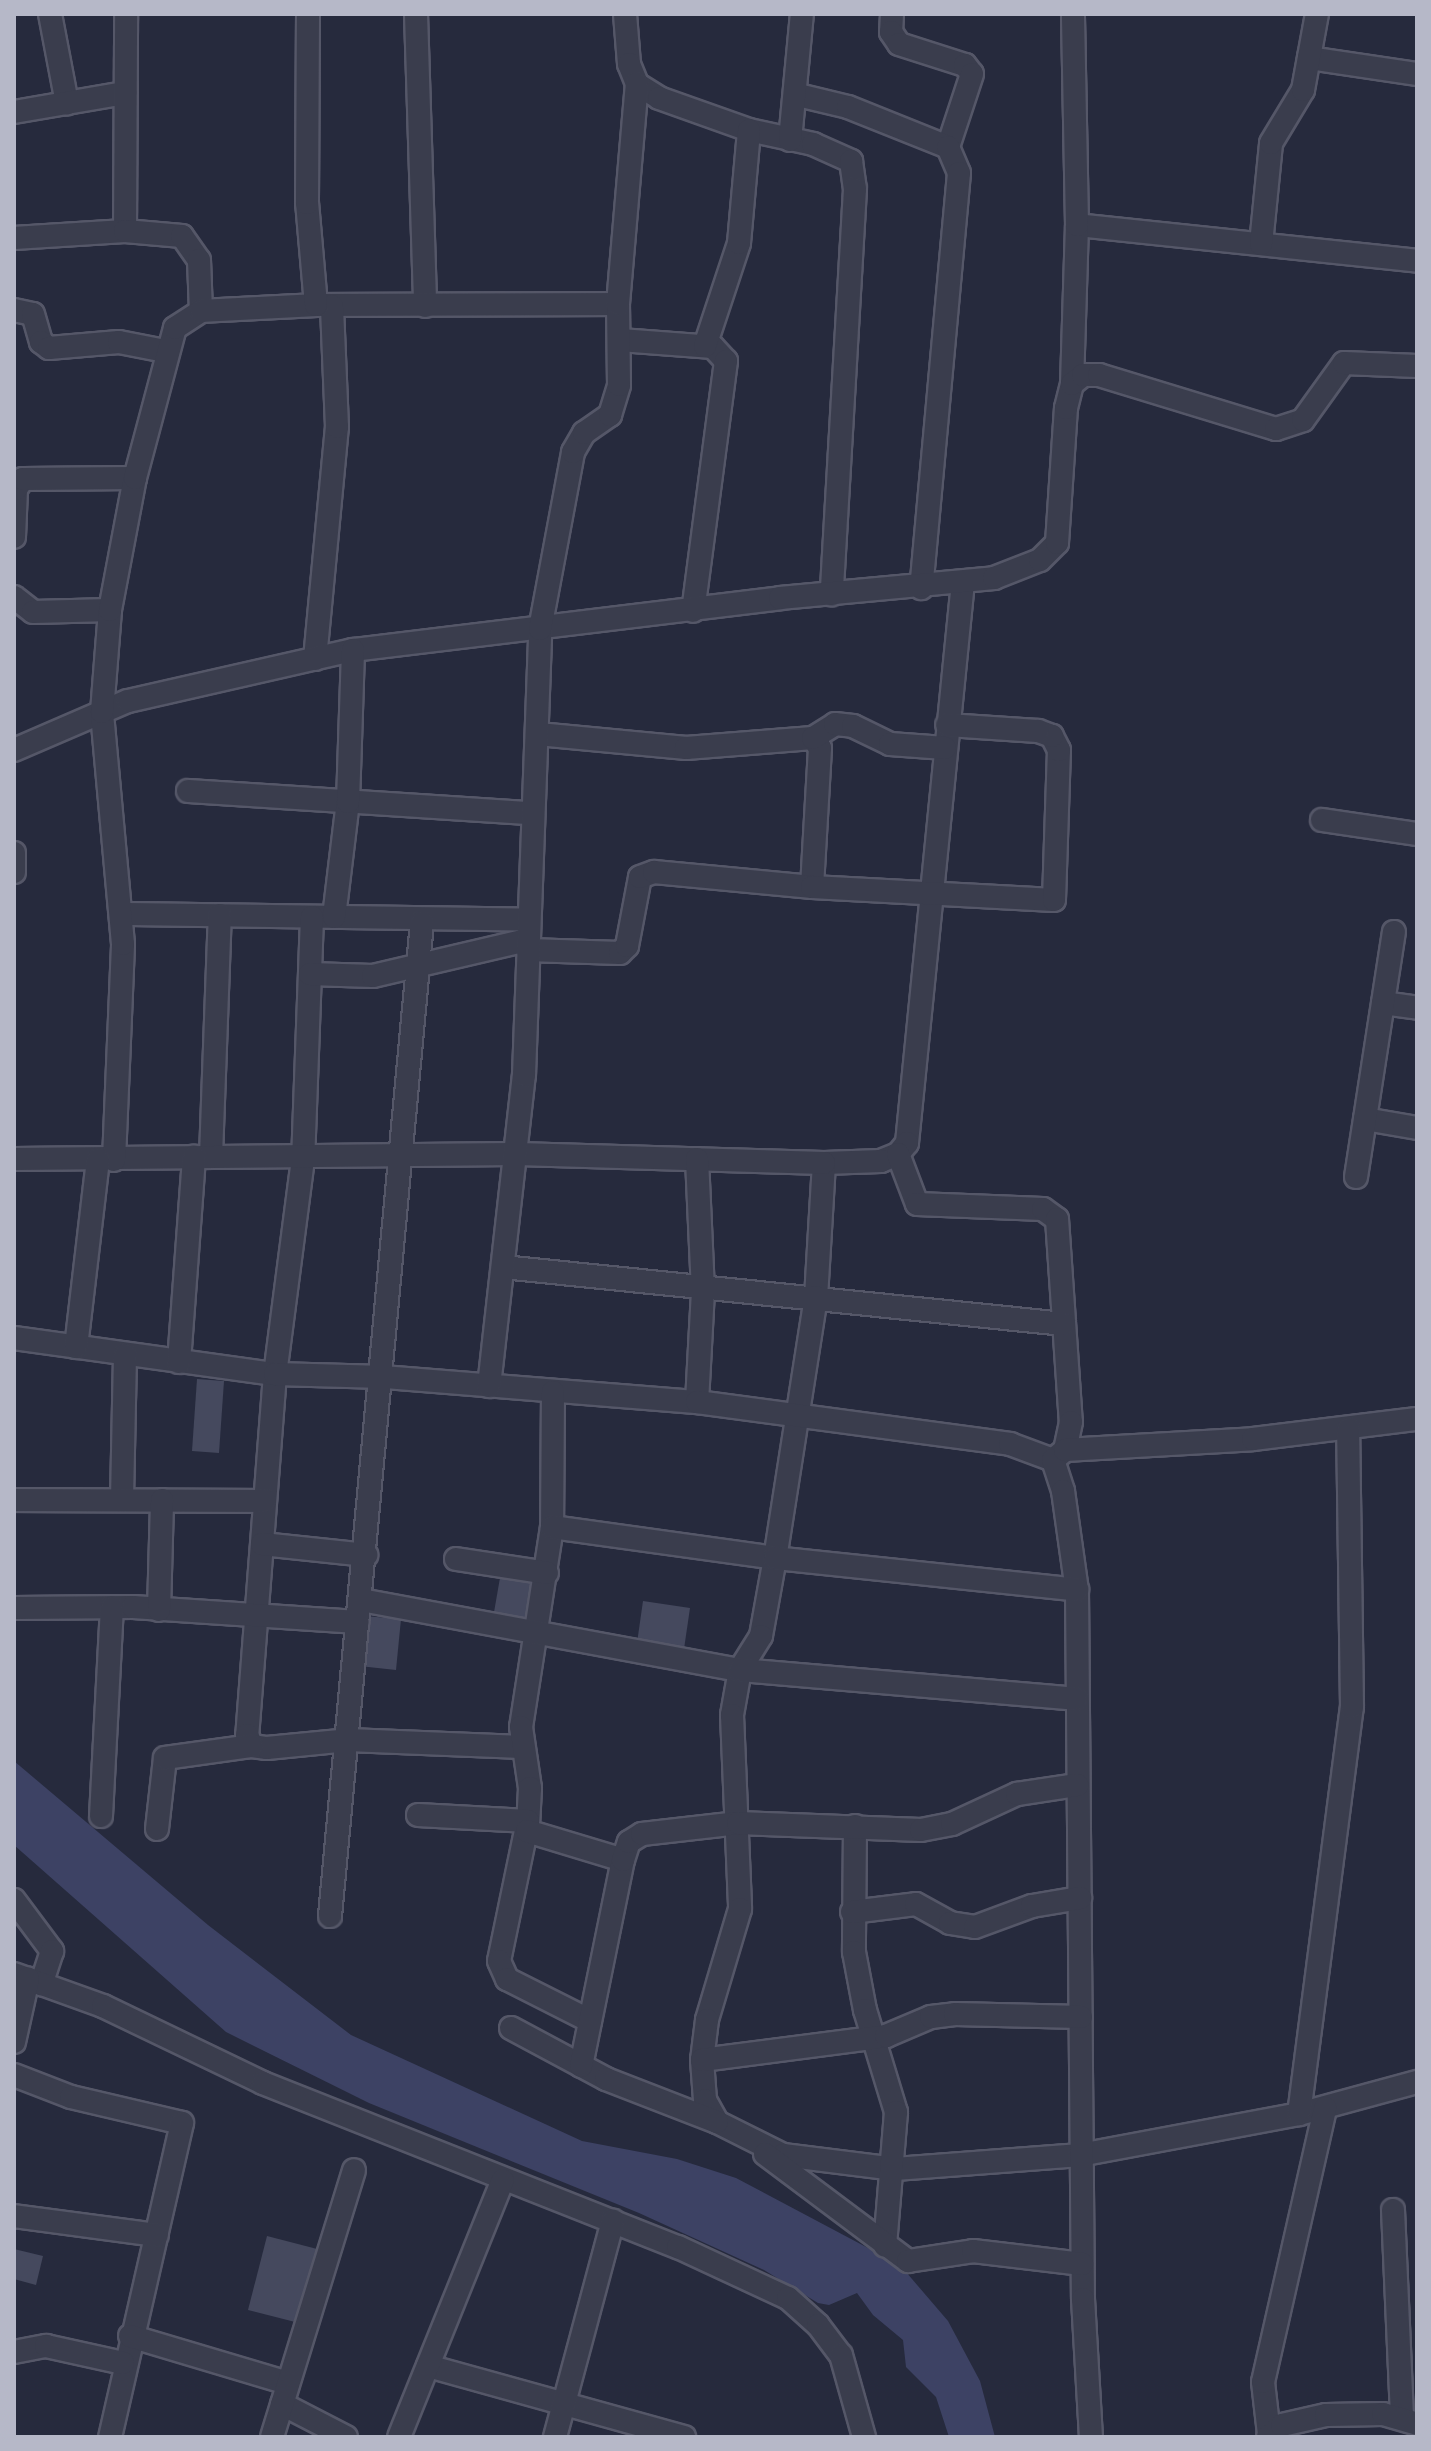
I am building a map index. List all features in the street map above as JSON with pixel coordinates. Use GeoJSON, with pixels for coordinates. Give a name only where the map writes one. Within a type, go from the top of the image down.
{"type":"FeatureCollection","features":[{"type":"Feature","properties":{"kind":"street"},"geometry":{"type":"LineString","coordinates":[[50,14],[67,103]]}},
{"type":"Feature","properties":{"kind":"street"},"geometry":{"type":"LineString","coordinates":[[125,231],[126,14]]}},
{"type":"Feature","properties":{"kind":"street"},"geometry":{"type":"LineString","coordinates":[[308,14],[307,203],[324,305],[337,427],[315,659]]}},
{"type":"Feature","properties":{"kind":"street"},"geometry":{"type":"LineString","coordinates":[[416,14],[425,306]]}},
{"type":"Feature","properties":{"kind":"street"},"geometry":{"type":"LineString","coordinates":[[489,1386],[518,1154],[540,629],[573,452],[584,433],[603,422],[615,406],[620,340],[618,304],[637,84],[629,64],[625,14]]}},
{"type":"Feature","properties":{"kind":"street"},"geometry":{"type":"LineString","coordinates":[[790,140],[798,95],[802,14]]}},
{"type":"Feature","properties":{"kind":"street"},"geometry":{"type":"LineString","coordinates":[[892,14],[891,32],[899,44],[965,65],[972,74],[948,147],[959,173],[956,235],[921,588]]}},
{"type":"Feature","properties":{"kind":"street"},"geometry":{"type":"LineString","coordinates":[[14,750],[142,698],[353,650],[832,594],[921,588],[994,578],[1040,560],[1057,543],[1072,384],[1077,225],[1073,14]]}},
{"type":"Feature","properties":{"kind":"street"},"geometry":{"type":"LineString","coordinates":[[1261,244],[1271,143],[1303,90],[1317,14]]}},
{"type":"Feature","properties":{"kind":"street"},"geometry":{"type":"LineString","coordinates":[[1309,58],[1417,74]]}},
{"type":"Feature","properties":{"kind":"street"},"geometry":{"type":"LineString","coordinates":[[637,84],[670,103],[749,130],[836,152],[851,161],[855,189],[832,594]]}},
{"type":"Feature","properties":{"kind":"street"},"geometry":{"type":"LineString","coordinates":[[14,112],[125,93]]}},
{"type":"Feature","properties":{"kind":"street"},"geometry":{"type":"LineString","coordinates":[[798,95],[848,107],[948,147]]}},
{"type":"Feature","properties":{"kind":"street"},"geometry":{"type":"LineString","coordinates":[[705,346],[739,243],[749,130]]}},
{"type":"Feature","properties":{"kind":"street"},"geometry":{"type":"LineString","coordinates":[[1077,225],[1417,261]]}},
{"type":"Feature","properties":{"kind":"street"},"geometry":{"type":"LineString","coordinates":[[14,238],[125,231],[182,236],[192,244],[199,260],[201,311]]}},
{"type":"Feature","properties":{"kind":"street"},"geometry":{"type":"LineString","coordinates":[[76,1347],[106,1160],[122,914],[102,712],[110,610],[135,478],[165,351],[175,328],[201,311],[324,305],[618,304]]}},
{"type":"Feature","properties":{"kind":"street"},"geometry":{"type":"LineString","coordinates":[[14,310],[33,314],[41,342],[49,348],[119,342],[165,351]]}},
{"type":"Feature","properties":{"kind":"street"},"geometry":{"type":"LineString","coordinates":[[620,340],[705,346],[721,351],[726,361],[693,611]]}},
{"type":"Feature","properties":{"kind":"street"},"geometry":{"type":"LineString","coordinates":[[1072,384],[1083,375],[1099,375],[1276,429],[1303,420],[1344,363],[1417,366]]}},
{"type":"Feature","properties":{"kind":"street"},"geometry":{"type":"LineString","coordinates":[[14,537],[16,489],[23,479],[135,478]]}},
{"type":"Feature","properties":{"kind":"street"},"geometry":{"type":"LineString","coordinates":[[14,1159],[106,1160],[203,1156],[303,1159],[518,1154],[824,1163],[881,1161],[898,1154],[907,1143],[929,894],[963,582]]}},
{"type":"Feature","properties":{"kind":"street"},"geometry":{"type":"LineString","coordinates":[[14,597],[33,612],[110,610]]}},
{"type":"Feature","properties":{"kind":"street"},"geometry":{"type":"LineString","coordinates":[[252,1746],[247,1735],[275,1374],[303,1159],[310,974],[348,802],[353,650]]}},
{"type":"Feature","properties":{"kind":"street"},"geometry":{"type":"LineString","coordinates":[[122,914],[422,922],[620,953],[627,946],[640,877],[646,873],[1044,902],[1054,900],[1058,888],[1059,750],[1052,736],[1038,731],[890,744],[853,726],[835,724],[813,738],[686,748],[538,734]]}},
{"type":"Feature","properties":{"kind":"street"},"geometry":{"type":"LineString","coordinates":[[812,887],[820,748],[813,738]]}},
{"type":"Feature","properties":{"kind":"street"},"geometry":{"type":"LineString","coordinates":[[188,791],[531,813]]}},
{"type":"Feature","properties":{"kind":"street"},"geometry":{"type":"LineString","coordinates":[[1322,820],[1417,834]]}},
{"type":"Feature","properties":{"kind":"street"},"geometry":{"type":"LineString","coordinates":[[14,853],[14,872]]}},
{"type":"Feature","properties":{"kind":"street"},"geometry":{"type":"LineString","coordinates":[[179,1362],[203,1156],[220,915]]}},
{"type":"Feature","properties":{"kind":"street"},"geometry":{"type":"LineString","coordinates":[[330,1916],[384,1377],[422,922]]}},
{"type":"Feature","properties":{"kind":"street"},"geometry":{"type":"LineString","coordinates":[[1356,1177],[1394,932]]}},
{"type":"Feature","properties":{"kind":"street"},"geometry":{"type":"LineString","coordinates":[[310,974],[354,978],[418,967],[527,937]]}},
{"type":"Feature","properties":{"kind":"street"},"geometry":{"type":"LineString","coordinates":[[1383,1003],[1417,1008]]}},
{"type":"Feature","properties":{"kind":"street"},"geometry":{"type":"LineString","coordinates":[[1365,1119],[1417,1128]]}},
{"type":"Feature","properties":{"kind":"street"},"geometry":{"type":"LineString","coordinates":[[898,1154],[917,1204],[1052,1211],[1071,1422],[1059,1455],[1077,1590],[1080,2155],[1091,2437]]}},
{"type":"Feature","properties":{"kind":"street"},"geometry":{"type":"LineString","coordinates":[[697,1159],[703,1291],[697,1402]]}},
{"type":"Feature","properties":{"kind":"street"},"geometry":{"type":"LineString","coordinates":[[717,2122],[705,2100],[702,2060],[707,2020],[740,1909],[731,1730],[740,1670],[761,1636],[775,1558],[816,1297],[824,1163]]}},
{"type":"Feature","properties":{"kind":"street"},"geometry":{"type":"LineString","coordinates":[[503,1267],[703,1291],[816,1297],[1064,1324]]}},
{"type":"Feature","properties":{"kind":"street"},"geometry":{"type":"LineString","coordinates":[[14,1338],[275,1374],[384,1377],[697,1402],[797,1419],[1010,1444],[1059,1455],[1348,1429],[1417,1419]]}},
{"type":"Feature","properties":{"kind":"street"},"geometry":{"type":"LineString","coordinates":[[122,1499],[125,1355]]}},
{"type":"Feature","properties":{"kind":"street"},"geometry":{"type":"LineString","coordinates":[[553,1392],[552,1527],[522,1747],[530,1788],[527,1826],[500,1972],[590,2021]]}},
{"type":"Feature","properties":{"kind":"street"},"geometry":{"type":"LineString","coordinates":[[1299,2114],[1352,1707],[1348,1429]]}},
{"type":"Feature","properties":{"kind":"street"},"geometry":{"type":"LineString","coordinates":[[14,1500],[265,1501]]}},
{"type":"Feature","properties":{"kind":"street"},"geometry":{"type":"LineString","coordinates":[[159,1610],[162,1500]]}},
{"type":"Feature","properties":{"kind":"street"},"geometry":{"type":"LineString","coordinates":[[552,1527],[775,1558],[1077,1590]]}},
{"type":"Feature","properties":{"kind":"street"},"geometry":{"type":"LineString","coordinates":[[262,1544],[366,1555]]}},
{"type":"Feature","properties":{"kind":"street"},"geometry":{"type":"LineString","coordinates":[[456,1559],[547,1573]]}},
{"type":"Feature","properties":{"kind":"street"},"geometry":{"type":"LineString","coordinates":[[14,1608],[112,1607],[256,1619],[360,1611],[535,1634],[740,1670],[1076,1699]]}},
{"type":"Feature","properties":{"kind":"street"},"geometry":{"type":"LineString","coordinates":[[101,1816],[112,1607]]}},
{"type":"Feature","properties":{"kind":"street"},"geometry":{"type":"LineString","coordinates":[[157,1829],[160,1767],[165,1758],[252,1746],[348,1740],[522,1747]]}},
{"type":"Feature","properties":{"kind":"street"},"geometry":{"type":"LineString","coordinates":[[581,2066],[623,1860],[629,1842],[642,1834],[738,1823],[921,1830],[952,1824],[1017,1794],[1077,1785]]}},
{"type":"Feature","properties":{"kind":"street"},"geometry":{"type":"LineString","coordinates":[[418,1815],[527,1826],[623,1860]]}},
{"type":"Feature","properties":{"kind":"street"},"geometry":{"type":"LineString","coordinates":[[855,1826],[852,1912],[859,1982],[878,2037],[896,2112],[895,2169],[885,2246]]}},
{"type":"Feature","properties":{"kind":"street"},"geometry":{"type":"LineString","coordinates":[[852,1912],[916,1904],[950,1923],[975,1927],[1032,1906],[1080,1898]]}},
{"type":"Feature","properties":{"kind":"street"},"geometry":{"type":"LineString","coordinates":[[14,1900],[52,1951],[28,1979],[14,2042]]}},
{"type":"Feature","properties":{"kind":"street"},"geometry":{"type":"LineString","coordinates":[[28,1979],[103,2006],[263,2083],[744,2275],[808,2316],[841,2355],[864,2437]]}},
{"type":"Feature","properties":{"kind":"street"},"geometry":{"type":"LineString","coordinates":[[702,2060],[878,2037],[955,2014],[1081,2017]]}},
{"type":"Feature","properties":{"kind":"street"},"geometry":{"type":"LineString","coordinates":[[511,2028],[581,2066],[717,2122],[755,2144],[908,2261],[973,2251],[1082,2264]]}},
{"type":"Feature","properties":{"kind":"street"},"geometry":{"type":"LineString","coordinates":[[14,2075],[71,2097],[182,2123],[157,2235],[123,2363],[110,2437]]}},
{"type":"Feature","properties":{"kind":"street"},"geometry":{"type":"LineString","coordinates":[[755,2144],[807,2161],[895,2169],[1080,2155],[1299,2114],[1417,2082]]}},
{"type":"Feature","properties":{"kind":"street"},"geometry":{"type":"LineString","coordinates":[[1268,2436],[1263,2382],[1325,2108]]}},
{"type":"Feature","properties":{"kind":"street"},"geometry":{"type":"LineString","coordinates":[[272,2437],[354,2170]]}},
{"type":"Feature","properties":{"kind":"street"},"geometry":{"type":"LineString","coordinates":[[399,2437],[503,2180]]}},
{"type":"Feature","properties":{"kind":"street"},"geometry":{"type":"LineString","coordinates":[[1268,2436],[1282,2425],[1326,2415],[1410,2421],[1393,2210]]}},
{"type":"Feature","properties":{"kind":"street"},"geometry":{"type":"LineString","coordinates":[[14,2216],[157,2235]]}},
{"type":"Feature","properties":{"kind":"street"},"geometry":{"type":"LineString","coordinates":[[555,2437],[613,2221]]}},
{"type":"Feature","properties":{"kind":"street"},"geometry":{"type":"LineString","coordinates":[[130,2336],[285,2394],[346,2437]]}},
{"type":"Feature","properties":{"kind":"street"},"geometry":{"type":"LineString","coordinates":[[14,2352],[46,2346],[123,2363]]}},
{"type":"Feature","properties":{"kind":"street"},"geometry":{"type":"LineString","coordinates":[[428,2366],[564,2401],[678,2436]]}},
{"type":"Feature","properties":{"kind":"water"},"geometry":{"type":"Polygon","coordinates":[[[14,1761],[208,1925],[351,2035],[582,2141],[677,2159],[736,2178],[900,2265],[948,2321],[980,2381],[995,2437],[949,2437],[936,2397],[906,2367],[903,2340],[873,2315],[857,2293],[829,2305],[818,2303],[764,2270],[639,2213],[369,2103],[226,2032],[14,1845],[14,1761]]]}},
{"type":"Feature","properties":{"kind":"building"},"geometry":{"type":"Polygon","coordinates":[[[197,1379],[224,1381],[219,1453],[192,1451],[197,1379]]]}},
{"type":"Feature","properties":{"kind":"building"},"geometry":{"type":"Polygon","coordinates":[[[501,1572],[533,1578],[526,1623],[493,1618],[501,1572]]]}},
{"type":"Feature","properties":{"kind":"building"},"geometry":{"type":"Polygon","coordinates":[[[643,1601],[690,1608],[684,1649],[637,1643],[643,1601]]]}},
{"type":"Feature","properties":{"kind":"building"},"geometry":{"type":"Polygon","coordinates":[[[364,1616],[401,1619],[396,1670],[359,1666],[364,1616]]]}},
{"type":"Feature","properties":{"kind":"building"},"geometry":{"type":"Polygon","coordinates":[[[267,2236],[321,2250],[303,2324],[248,2310],[267,2236]]]}},
{"type":"Feature","properties":{"kind":"building"},"geometry":{"type":"Polygon","coordinates":[[[14,2249],[43,2256],[36,2285],[14,2279],[14,2249]]]}}]}
